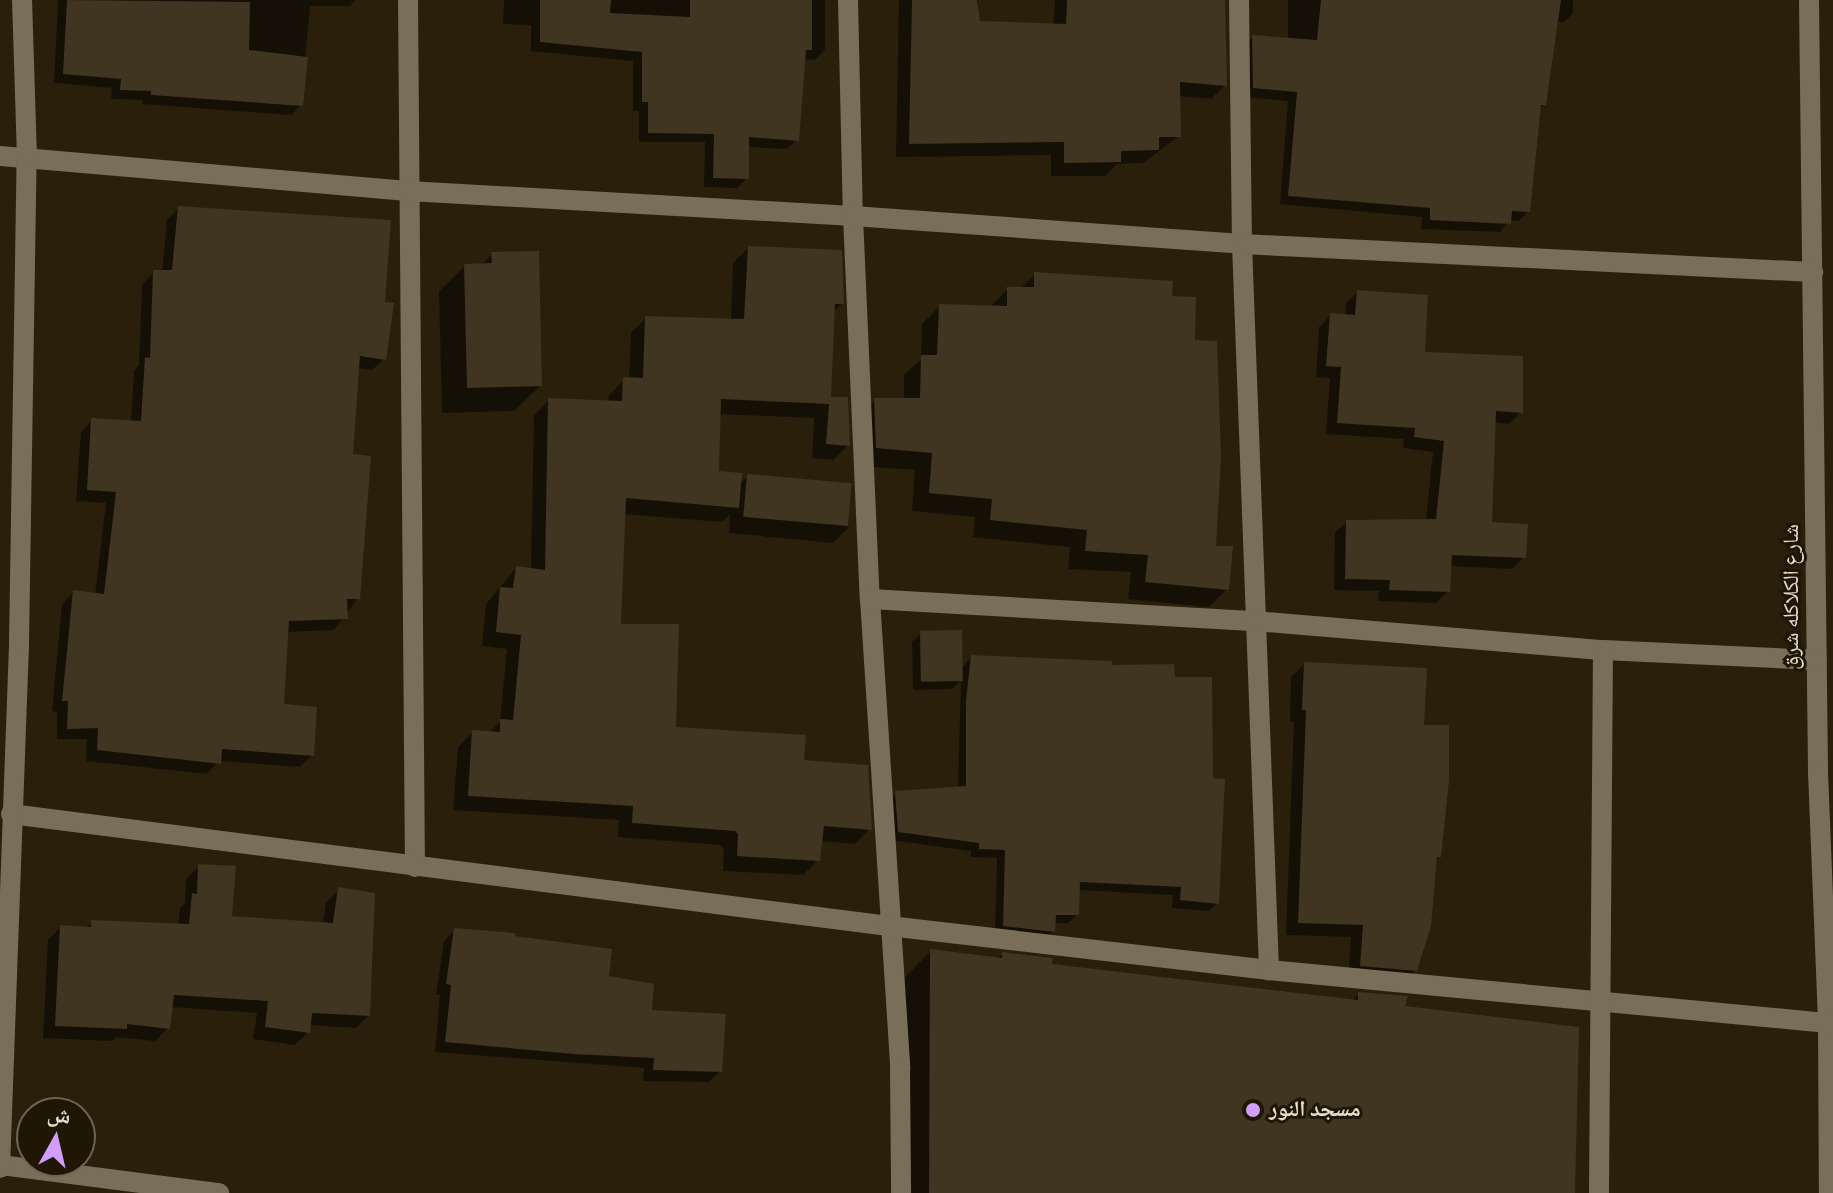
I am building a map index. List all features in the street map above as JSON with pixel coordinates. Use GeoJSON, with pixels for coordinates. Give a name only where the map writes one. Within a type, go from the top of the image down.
{"type":"FeatureCollection","features":[{"type":"Feature","properties":{"kind":"street"},"geometry":{"type":"LineString","coordinates":[[22,0],[27,158],[9,642],[11,814],[0,1166],[219,1193]]}},
{"type":"Feature","properties":{"kind":"street"},"geometry":{"type":"LineString","coordinates":[[408,0],[415,867]]}},
{"type":"Feature","properties":{"kind":"street"},"geometry":{"type":"LineString","coordinates":[[848,0],[853,216],[870,599],[900,1069],[901,1193]]}},
{"type":"Feature","properties":{"kind":"street"},"geometry":{"type":"LineString","coordinates":[[1239,0],[1242,244],[1269,970]]}},
{"type":"Feature","properties":{"kind":"street","name":"شارع الكلاكله شرق"},"geometry":{"type":"LineString","coordinates":[[1809,0],[1817,660],[1828,1023],[1829,1193]]}},
{"type":"Feature","properties":{"kind":"street"},"geometry":{"type":"LineString","coordinates":[[0,156],[408,191],[853,216],[1242,244],[1813,272]]}},
{"type":"Feature","properties":{"kind":"street"},"geometry":{"type":"LineString","coordinates":[[870,599],[1255,621],[1603,650],[1817,660]]}},
{"type":"Feature","properties":{"kind":"street"},"geometry":{"type":"LineString","coordinates":[[1599,1193],[1603,650]]}},
{"type":"Feature","properties":{"kind":"street"},"geometry":{"type":"LineString","coordinates":[[11,814],[889,926],[1269,970],[1828,1023]]}},
{"type":"Feature","properties":{"kind":"building"},"geometry":{"type":"Polygon","coordinates":[[[67,0],[250,2],[249,50],[308,57],[303,106],[151,95],[151,91],[120,90],[121,79],[63,74],[67,0]]]}},
{"type":"Feature","properties":{"kind":"building"},"geometry":{"type":"Polygon","coordinates":[[[540,0],[611,0],[610,13],[690,17],[690,0],[812,0],[812,50],[806,50],[799,141],[749,137],[749,179],[713,178],[714,134],[648,133],[648,102],[642,102],[642,52],[540,42],[540,0]]]}},
{"type":"Feature","properties":{"kind":"building"},"geometry":{"type":"Polygon","coordinates":[[[912,0],[977,0],[980,21],[1066,24],[1067,0],[1225,0],[1227,86],[1180,82],[1181,137],[1159,137],[1159,150],[1121,151],[1121,162],[1064,163],[1064,142],[909,144],[912,0]]]}},
{"type":"Feature","properties":{"kind":"building"},"geometry":{"type":"Polygon","coordinates":[[[1321,0],[1561,0],[1546,105],[1541,105],[1530,212],[1512,211],[1511,224],[1430,220],[1430,208],[1288,196],[1297,92],[1253,88],[1252,35],[1317,40],[1321,0]]]}},
{"type":"Feature","properties":{"kind":"building"},"geometry":{"type":"Polygon","coordinates":[[[178,206],[391,220],[385,302],[394,303],[386,360],[360,356],[353,454],[371,456],[360,599],[347,599],[348,619],[289,621],[284,704],[317,707],[314,756],[222,749],[221,764],[97,750],[98,728],[67,729],[68,701],[62,701],[73,590],[104,594],[116,492],[87,490],[91,418],[141,421],[145,357],[150,358],[153,270],[172,270],[178,206]]]}},
{"type":"Feature","properties":{"kind":"building"},"geometry":{"type":"Polygon","coordinates":[[[748,246],[842,250],[844,304],[835,304],[831,397],[848,397],[850,446],[826,444],[829,404],[721,399],[719,471],[742,473],[739,508],[626,498],[621,624],[679,624],[676,727],[806,735],[804,760],[868,765],[872,830],[824,826],[820,861],[737,856],[738,834],[735,831],[632,823],[633,806],[468,796],[472,730],[500,732],[500,719],[513,720],[521,635],[496,632],[500,587],[513,588],[516,566],[545,570],[548,398],[622,401],[623,377],[643,378],[645,316],[744,319],[748,246]]]}},
{"type":"Feature","properties":{"kind":"building"},"geometry":{"type":"Polygon","coordinates":[[[539,251],[542,386],[467,388],[464,264],[492,263],[491,252],[539,251]]]}},
{"type":"Feature","properties":{"kind":"building"},"geometry":{"type":"Polygon","coordinates":[[[1034,272],[1173,281],[1172,296],[1196,297],[1195,340],[1217,341],[1221,458],[1216,546],[1233,546],[1229,590],[1145,582],[1148,555],[1085,551],[1087,530],[990,520],[992,499],[929,493],[932,453],[876,448],[874,398],[920,398],[921,355],[937,355],[939,304],[1007,306],[1007,287],[1034,287],[1034,272]]]}},
{"type":"Feature","properties":{"kind":"building"},"geometry":{"type":"Polygon","coordinates":[[[1357,290],[1428,295],[1425,352],[1523,356],[1523,413],[1496,411],[1492,522],[1528,524],[1526,558],[1452,555],[1450,592],[1389,590],[1390,580],[1345,579],[1346,520],[1436,519],[1444,441],[1414,437],[1415,428],[1337,423],[1341,367],[1326,366],[1330,313],[1355,315],[1357,290]]]}},
{"type":"Feature","properties":{"kind":"building"},"geometry":{"type":"Polygon","coordinates":[[[747,474],[852,483],[848,526],[743,517],[747,474]]]}},
{"type":"Feature","properties":{"kind":"building"},"geometry":{"type":"Polygon","coordinates":[[[962,630],[963,681],[921,682],[920,631],[962,630]]]}},
{"type":"Feature","properties":{"kind":"building"},"geometry":{"type":"Polygon","coordinates":[[[971,655],[1112,661],[1112,665],[1174,664],[1175,677],[1212,677],[1213,778],[1225,779],[1219,904],[1180,900],[1181,887],[1080,882],[1079,915],[1056,915],[1055,932],[1003,926],[1005,850],[979,849],[979,843],[898,832],[895,791],[966,786],[966,701],[971,655]]]}},
{"type":"Feature","properties":{"kind":"building"},"geometry":{"type":"Polygon","coordinates":[[[1304,662],[1427,668],[1424,725],[1449,725],[1449,780],[1441,857],[1437,857],[1431,926],[1417,971],[1360,966],[1363,925],[1298,923],[1306,710],[1302,710],[1304,662]]]}},
{"type":"Feature","properties":{"kind":"building"},"geometry":{"type":"Polygon","coordinates":[[[198,864],[236,866],[232,916],[333,923],[338,887],[375,893],[370,1016],[312,1013],[310,1033],[265,1027],[268,1001],[174,995],[170,1029],[127,1024],[127,1029],[55,1026],[60,925],[91,927],[91,920],[189,924],[192,893],[197,894],[198,864]]]}},
{"type":"Feature","properties":{"kind":"building"},"geometry":{"type":"Polygon","coordinates":[[[454,928],[515,933],[515,936],[612,949],[609,976],[654,984],[652,1010],[726,1014],[722,1072],[653,1070],[654,1058],[445,1042],[451,985],[446,984],[454,928]]]}},
{"type":"Feature","properties":{"kind":"building","name":"مسجد النور"},"geometry":{"type":"Polygon","coordinates":[[[930,949],[1002,958],[1002,952],[1053,958],[1052,964],[1358,1000],[1358,992],[1408,996],[1405,1006],[1579,1027],[1575,1193],[929,1193],[930,949]]]}},
{"type":"Feature","properties":{"kind":"place","name":"مسجد النور"},"geometry":{"type":"Point","coordinates":[1253,1110]}}]}
